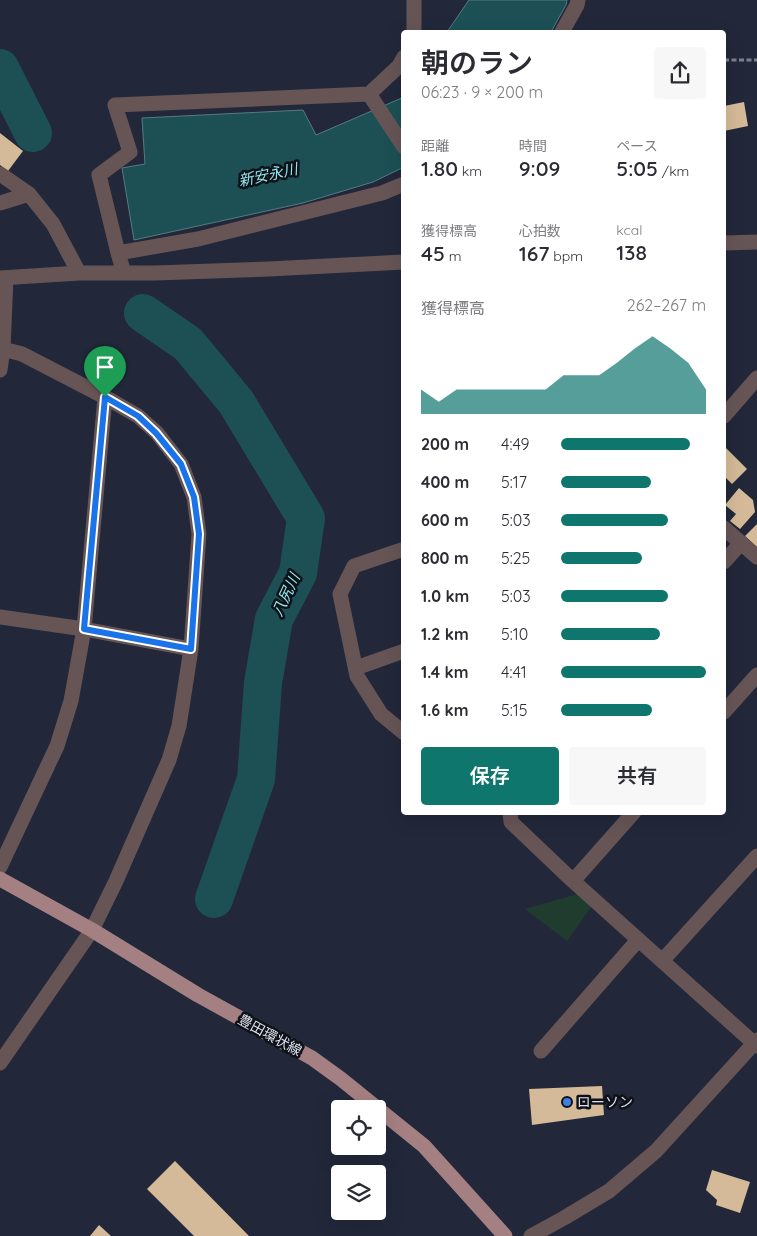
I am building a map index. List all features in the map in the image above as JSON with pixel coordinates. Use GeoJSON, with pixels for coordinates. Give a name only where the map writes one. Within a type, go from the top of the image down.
{"type":"FeatureCollection","features":[{"type":"Feature","properties":{"kind":"main road","name":"豊田環状線"},"geometry":{"type":"LineString","coordinates":[[0,879],[92,930],[198,994],[312,1058],[424,1146],[504,1236]]}},
{"type":"Feature","properties":{"kind":"street"},"geometry":{"type":"LineString","coordinates":[[414,0],[414,30]]}},
{"type":"Feature","properties":{"kind":"street"},"geometry":{"type":"LineString","coordinates":[[563,30],[578,0]]}},
{"type":"Feature","properties":{"kind":"street"},"geometry":{"type":"LineString","coordinates":[[124,274],[100,175],[130,152],[115,105],[369,94],[401,62]]}},
{"type":"Feature","properties":{"kind":"street"},"geometry":{"type":"LineString","coordinates":[[369,94],[401,142]]}},
{"type":"Feature","properties":{"kind":"street"},"geometry":{"type":"LineString","coordinates":[[0,174],[29,194],[54,224],[79,274]]}},
{"type":"Feature","properties":{"kind":"street"},"geometry":{"type":"LineString","coordinates":[[118,253],[207,236],[382,193],[401,185]]}},
{"type":"Feature","properties":{"kind":"street"},"geometry":{"type":"LineString","coordinates":[[0,203],[29,194]]}},
{"type":"Feature","properties":{"kind":"street"},"geometry":{"type":"LineString","coordinates":[[726,243],[757,242]]}},
{"type":"Feature","properties":{"kind":"street"},"geometry":{"type":"LineString","coordinates":[[0,370],[3,349],[3,278],[269,269],[401,262]]}},
{"type":"Feature","properties":{"kind":"street"},"geometry":{"type":"LineString","coordinates":[[0,1063],[92,930],[116,881],[169,760],[179,726],[191,649],[199,534],[194,497],[181,464],[156,433],[138,416],[22,354],[3,349]]}},
{"type":"Feature","properties":{"kind":"street"},"geometry":{"type":"LineString","coordinates":[[726,414],[757,378]]}},
{"type":"Feature","properties":{"kind":"street"},"geometry":{"type":"LineString","coordinates":[[0,867],[57,746],[72,701],[84,629],[105,397]]}},
{"type":"Feature","properties":{"kind":"street"},"geometry":{"type":"LineString","coordinates":[[726,530],[757,557]]}},
{"type":"Feature","properties":{"kind":"street"},"geometry":{"type":"LineString","coordinates":[[726,560],[741,543]]}},
{"type":"Feature","properties":{"kind":"street"},"geometry":{"type":"LineString","coordinates":[[401,550],[354,566],[340,594],[358,676],[381,714],[401,731]]}},
{"type":"Feature","properties":{"kind":"street"},"geometry":{"type":"LineString","coordinates":[[0,617],[84,629],[191,649]]}},
{"type":"Feature","properties":{"kind":"street"},"geometry":{"type":"LineString","coordinates":[[356,668],[401,652]]}},
{"type":"Feature","properties":{"kind":"street"},"geometry":{"type":"LineString","coordinates":[[726,710],[757,675]]}},
{"type":"Feature","properties":{"kind":"street"},"geometry":{"type":"LineString","coordinates":[[573,881],[631,815]]}},
{"type":"Feature","properties":{"kind":"street"},"geometry":{"type":"LineString","coordinates":[[510,817],[573,881],[756,1043],[650,1157],[609,1192],[531,1236]]}},
{"type":"Feature","properties":{"kind":"street"},"geometry":{"type":"LineString","coordinates":[[662,961],[757,856]]}},
{"type":"Feature","properties":{"kind":"street"},"geometry":{"type":"LineString","coordinates":[[541,1051],[638,940]]}},
{"type":"Feature","properties":{"kind":"path"},"geometry":{"type":"LineString","coordinates":[[726,60],[757,60]]}},
{"type":"Feature","properties":{"kind":"shaded area"},"geometry":{"type":"Polygon","coordinates":[[[577,894],[592,906],[567,941],[525,909],[577,894]]]}},
{"type":"Feature","properties":{"kind":"water"},"geometry":{"type":"Polygon","coordinates":[[[469,0],[567,0],[552,30],[448,30],[469,0]]]}},
{"type":"Feature","properties":{"kind":"water","name":"新安永川"},"geometry":{"type":"Polygon","coordinates":[[[401,98],[401,168],[373,182],[303,203],[134,240],[122,168],[145,164],[142,118],[303,110],[316,135],[401,98]]]}},
{"type":"Feature","properties":{"kind":"building"},"geometry":{"type":"Polygon","coordinates":[[[744,102],[748,126],[726,131],[726,106],[744,102]]]}},
{"type":"Feature","properties":{"kind":"building"},"geometry":{"type":"Polygon","coordinates":[[[0,133],[23,151],[8,171],[0,165],[0,133]]]}},
{"type":"Feature","properties":{"kind":"building"},"geometry":{"type":"Polygon","coordinates":[[[726,448],[747,469],[732,484],[726,478],[726,448]]]}},
{"type":"Feature","properties":{"kind":"building"},"geometry":{"type":"Polygon","coordinates":[[[739,488],[753,500],[755,512],[740,529],[730,521],[736,514],[726,504],[739,488]]]}},
{"type":"Feature","properties":{"kind":"building"},"geometry":{"type":"Polygon","coordinates":[[[757,524],[757,547],[745,536],[757,524]]]}},
{"type":"Feature","properties":{"kind":"building","name":"ローソン"},"geometry":{"type":"Polygon","coordinates":[[[602,1086],[604,1115],[532,1125],[529,1089],[602,1086]]]}},
{"type":"Feature","properties":{"kind":"building"},"geometry":{"type":"Polygon","coordinates":[[[175,1161],[249,1236],[194,1236],[147,1189],[175,1161]]]}},
{"type":"Feature","properties":{"kind":"building"},"geometry":{"type":"Polygon","coordinates":[[[712,1170],[750,1182],[740,1213],[716,1205],[717,1200],[706,1190],[712,1170]]]}},
{"type":"Feature","properties":{"kind":"building"},"geometry":{"type":"Polygon","coordinates":[[[99,1225],[111,1236],[90,1236],[99,1225]]]}},
{"type":"Feature","properties":{"kind":"waterway","name":"八尻川"},"geometry":{"type":"LineString","coordinates":[[0,68],[33,133]]}},
{"type":"Feature","properties":{"kind":"waterway","name":"八尻川"},"geometry":{"type":"LineString","coordinates":[[143,313],[188,344],[236,402],[306,518],[298,573],[274,619],[263,683],[256,779],[214,899]]}},
{"type":"Feature","properties":{"kind":"place","name":"ローソン"},"geometry":{"type":"Point","coordinates":[567,1102]}},
{"type":"Feature","properties":{"kind":"route"},"geometry":{"type":"LineString","coordinates":[[105,397],[138,416],[156,433],[181,464],[194,497],[199,534],[191,649],[84,629],[105,397]]}}]}
